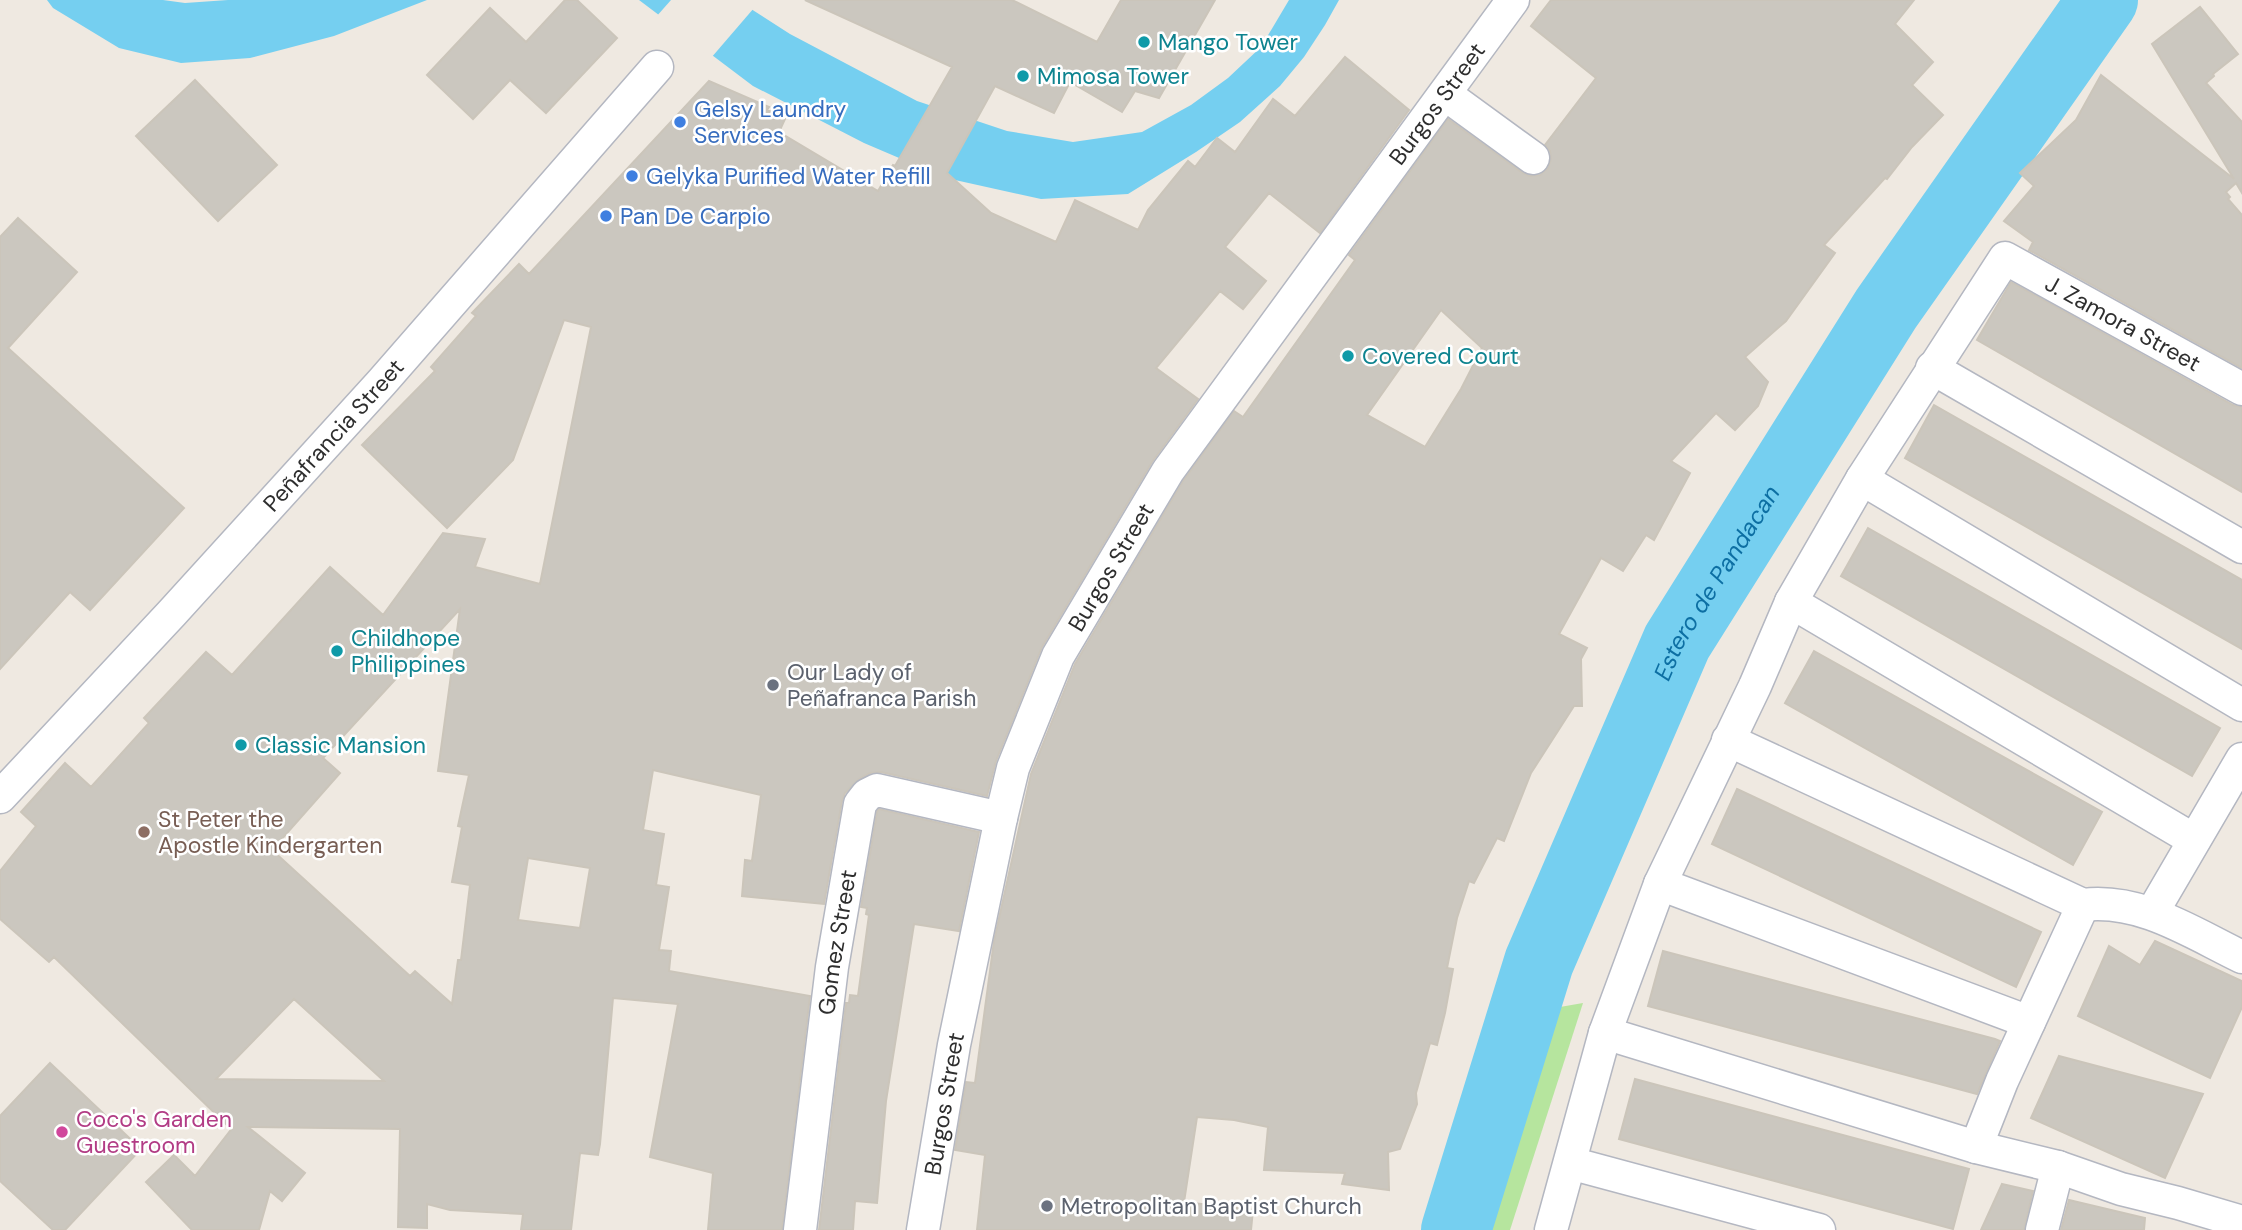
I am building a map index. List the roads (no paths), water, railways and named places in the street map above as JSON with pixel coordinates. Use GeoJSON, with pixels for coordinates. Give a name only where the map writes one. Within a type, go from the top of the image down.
{"type":"FeatureCollection","features":[{"type":"Feature","properties":{"kind":"street","name":"Burgos Street"},"geometry":{"type":"LineString","coordinates":[[923,1230],[954,1045],[1001,818],[1013,768],[1058,656],[1168,471],[1513,0]]}},
{"type":"Feature","properties":{"kind":"street","name":"Peñafrancia Street"},"geometry":{"type":"LineString","coordinates":[[0,797],[382,382],[657,67]]}},
{"type":"Feature","properties":{"kind":"street"},"geometry":{"type":"LineString","coordinates":[[1445,94],[1533,158]]}},
{"type":"Feature","properties":{"kind":"street","name":"J. Zamora Street"},"geometry":{"type":"LineString","coordinates":[[1933,368],[2005,257],[2242,389]]}},
{"type":"Feature","properties":{"kind":"street"},"geometry":{"type":"LineString","coordinates":[[1550,1230],[1605,1033],[1660,884],[1755,686],[1791,602],[1862,478],[1933,368],[2242,547]]}},
{"type":"Feature","properties":{"kind":"street"},"geometry":{"type":"LineString","coordinates":[[1862,478],[2242,705]]}},
{"type":"Feature","properties":{"kind":"street"},"geometry":{"type":"LineString","coordinates":[[1791,602],[2194,840]]}},
{"type":"Feature","properties":{"kind":"street"},"geometry":{"type":"LineString","coordinates":[[1728,740],[2083,905],[2104,903],[2152,913],[2242,957]]}},
{"type":"Feature","properties":{"kind":"street"},"geometry":{"type":"LineString","coordinates":[[2152,913],[2242,760]]}},
{"type":"Feature","properties":{"kind":"street","name":"Gomez Street"},"geometry":{"type":"LineString","coordinates":[[800,1230],[832,967],[860,804],[867,795],[877,790],[1001,818]]}},
{"type":"Feature","properties":{"kind":"street"},"geometry":{"type":"LineString","coordinates":[[1660,884],[2029,1022]]}},
{"type":"Feature","properties":{"kind":"street"},"geometry":{"type":"LineString","coordinates":[[1976,1147],[2083,905]]}},
{"type":"Feature","properties":{"kind":"street"},"geometry":{"type":"LineString","coordinates":[[1605,1033],[1976,1147],[2058,1167],[2121,1189],[2242,1222]]}},
{"type":"Feature","properties":{"kind":"street"},"geometry":{"type":"LineString","coordinates":[[1570,1163],[1819,1230]]}},
{"type":"Feature","properties":{"kind":"street"},"geometry":{"type":"LineString","coordinates":[[2042,1230],[2058,1167]]}},
{"type":"Feature","properties":{"kind":"water"},"geometry":{"type":"Polygon","coordinates":[[[47,0],[163,0],[185,3],[228,0],[427,0],[334,36],[250,58],[181,63],[119,48],[53,8],[47,0]]]}},
{"type":"Feature","properties":{"kind":"water"},"geometry":{"type":"Polygon","coordinates":[[[639,0],[737,0],[790,34],[917,101],[1007,131],[1073,142],[1142,132],[1191,105],[1228,78],[1261,47],[1289,0],[1339,0],[1304,57],[1280,86],[1240,122],[1196,152],[1128,194],[1041,199],[946,178],[864,143],[753,86],[639,0]]]}},
{"type":"Feature","properties":{"kind":"waterway","name":"Estero de Pandacan"},"geometry":{"type":"LineString","coordinates":[[1456,1230],[1539,962],[1677,642],[1886,309],[2103,0]]}},
{"type":"Feature","properties":{"kind":"place","name":"Mango Tower"},"geometry":{"type":"Point","coordinates":[1144,42]}},
{"type":"Feature","properties":{"kind":"place","name":"Mimosa Tower"},"geometry":{"type":"Point","coordinates":[1023,76]}},
{"type":"Feature","properties":{"kind":"place","name":"Gelsy Laundry Services"},"geometry":{"type":"Point","coordinates":[680,122]}},
{"type":"Feature","properties":{"kind":"place","name":"Gelyka Purified Water Refill"},"geometry":{"type":"Point","coordinates":[632,176]}},
{"type":"Feature","properties":{"kind":"place","name":"Pan De Carpio"},"geometry":{"type":"Point","coordinates":[606,216]}},
{"type":"Feature","properties":{"kind":"place","name":"Covered Court"},"geometry":{"type":"Point","coordinates":[1348,356]}},
{"type":"Feature","properties":{"kind":"place","name":"Childhope Philippines"},"geometry":{"type":"Point","coordinates":[337,651]}},
{"type":"Feature","properties":{"kind":"place","name":"Our Lady of Peñafranca Parish"},"geometry":{"type":"Point","coordinates":[773,685]}},
{"type":"Feature","properties":{"kind":"place","name":"Classic Mansion"},"geometry":{"type":"Point","coordinates":[241,745]}},
{"type":"Feature","properties":{"kind":"place","name":"St Peter the Apostle Kindergarten"},"geometry":{"type":"Point","coordinates":[144,832]}},
{"type":"Feature","properties":{"kind":"place","name":"Coco's Garden Guestroom"},"geometry":{"type":"Point","coordinates":[62,1132]}},
{"type":"Feature","properties":{"kind":"place","name":"Metropolitan Baptist Church"},"geometry":{"type":"Point","coordinates":[1047,1206]}}]}
